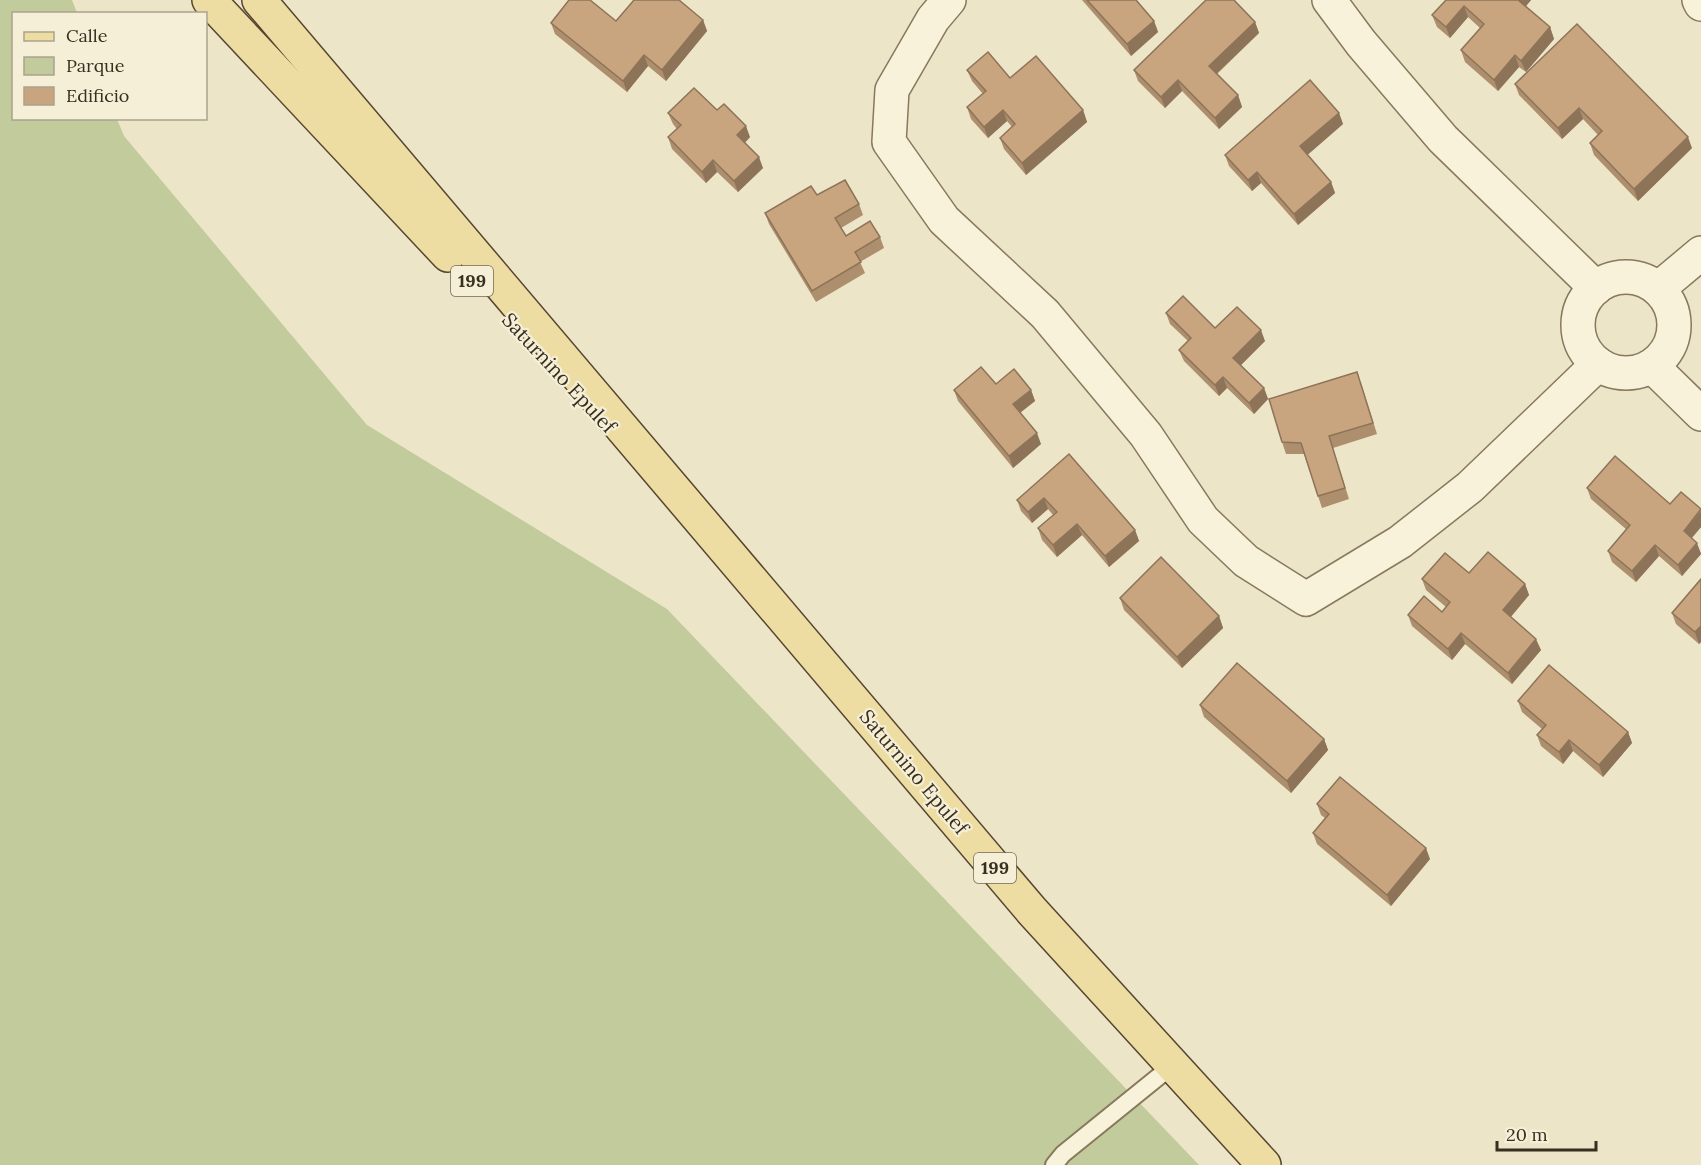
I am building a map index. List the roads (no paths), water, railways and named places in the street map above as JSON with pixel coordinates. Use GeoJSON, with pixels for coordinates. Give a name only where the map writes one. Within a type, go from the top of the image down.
{"type":"FeatureCollection","features":[{"type":"Feature","properties":{"kind":"main road","name":"Saturnino Epulef"},"geometry":{"type":"LineString","coordinates":[[209,0],[736,561]]}},
{"type":"Feature","properties":{"kind":"main road","name":"Saturnino Epulef"},"geometry":{"type":"LineString","coordinates":[[259,0],[1032,911],[1264,1165]]}},
{"type":"Feature","properties":{"kind":"street"},"geometry":{"type":"LineString","coordinates":[[949,0],[933,19],[892,90],[889,142],[944,220],[1045,314],[1146,435],[1203,520],[1246,561],[1306,599],[1400,542],[1461,494],[1598,364]]}},
{"type":"Feature","properties":{"kind":"street"},"geometry":{"type":"LineString","coordinates":[[1329,0],[1361,43],[1443,139],[1596,288]]}},
{"type":"Feature","properties":{"kind":"street"},"geometry":{"type":"LineString","coordinates":[[1658,289],[1701,253]]}},
{"type":"Feature","properties":{"kind":"street"},"geometry":{"type":"LineString","coordinates":[[1624,277],[1644,280],[1658,289],[1672,309],[1673,337],[1666,352],[1652,366],[1638,372],[1622,373],[1598,364],[1583,346],[1578,327],[1580,311],[1584,301],[1596,288],[1608,280],[1624,277]]}},
{"type":"Feature","properties":{"kind":"street"},"geometry":{"type":"LineString","coordinates":[[1652,366],[1701,414]]}},
{"type":"Feature","properties":{"kind":"lane"},"geometry":{"type":"LineString","coordinates":[[1054,1165],[1063,1154],[1173,1065]]}}]}
